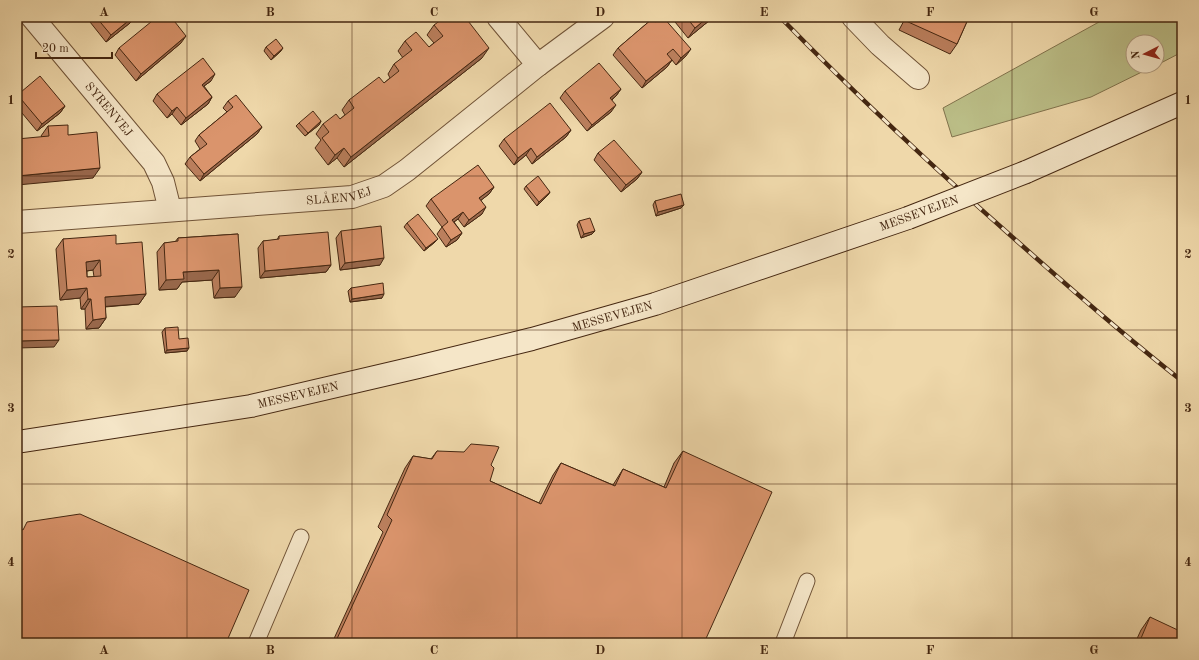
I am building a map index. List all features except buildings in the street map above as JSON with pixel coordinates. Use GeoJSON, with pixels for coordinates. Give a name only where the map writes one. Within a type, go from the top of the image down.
{"type":"FeatureCollection","features":[{"type":"Feature","properties":{"kind":"main road","name":"SYRENVEJ"},"geometry":{"type":"LineString","coordinates":[[32,17],[154,163],[163,182],[170,210]]}},
{"type":"Feature","properties":{"kind":"main road"},"geometry":{"type":"LineString","coordinates":[[498,17],[538,65]]}},
{"type":"Feature","properties":{"kind":"main road","name":"SLÅENVEJ"},"geometry":{"type":"LineString","coordinates":[[17,222],[352,197],[384,186],[407,170],[538,65],[603,17]]}},
{"type":"Feature","properties":{"kind":"main road"},"geometry":{"type":"LineString","coordinates":[[853,17],[880,44],[918,78]]}},
{"type":"Feature","properties":{"kind":"main road","name":"MESSEVEJEN"},"geometry":{"type":"LineString","coordinates":[[17,442],[251,406],[441,362],[532,339],[655,304],[908,218],[1026,172],[1182,103]]}},
{"type":"Feature","properties":{"kind":"lane"},"geometry":{"type":"LineString","coordinates":[[256,643],[301,537]]}},
{"type":"Feature","properties":{"kind":"lane"},"geometry":{"type":"LineString","coordinates":[[783,643],[807,581]]}},
{"type":"Feature","properties":{"kind":"green space"},"geometry":{"type":"Polygon","coordinates":[[[1108,17],[1182,17],[1182,52],[1165,61],[1165,34],[1125,34],[1125,74],[1138,74],[1091,97],[952,137],[943,108],[1108,17]]]}},
{"type":"Feature","properties":{"kind":"railway"},"geometry":{"type":"LineString","coordinates":[[780,17],[897,132],[987,215],[1140,347],[1182,381]]}}]}
